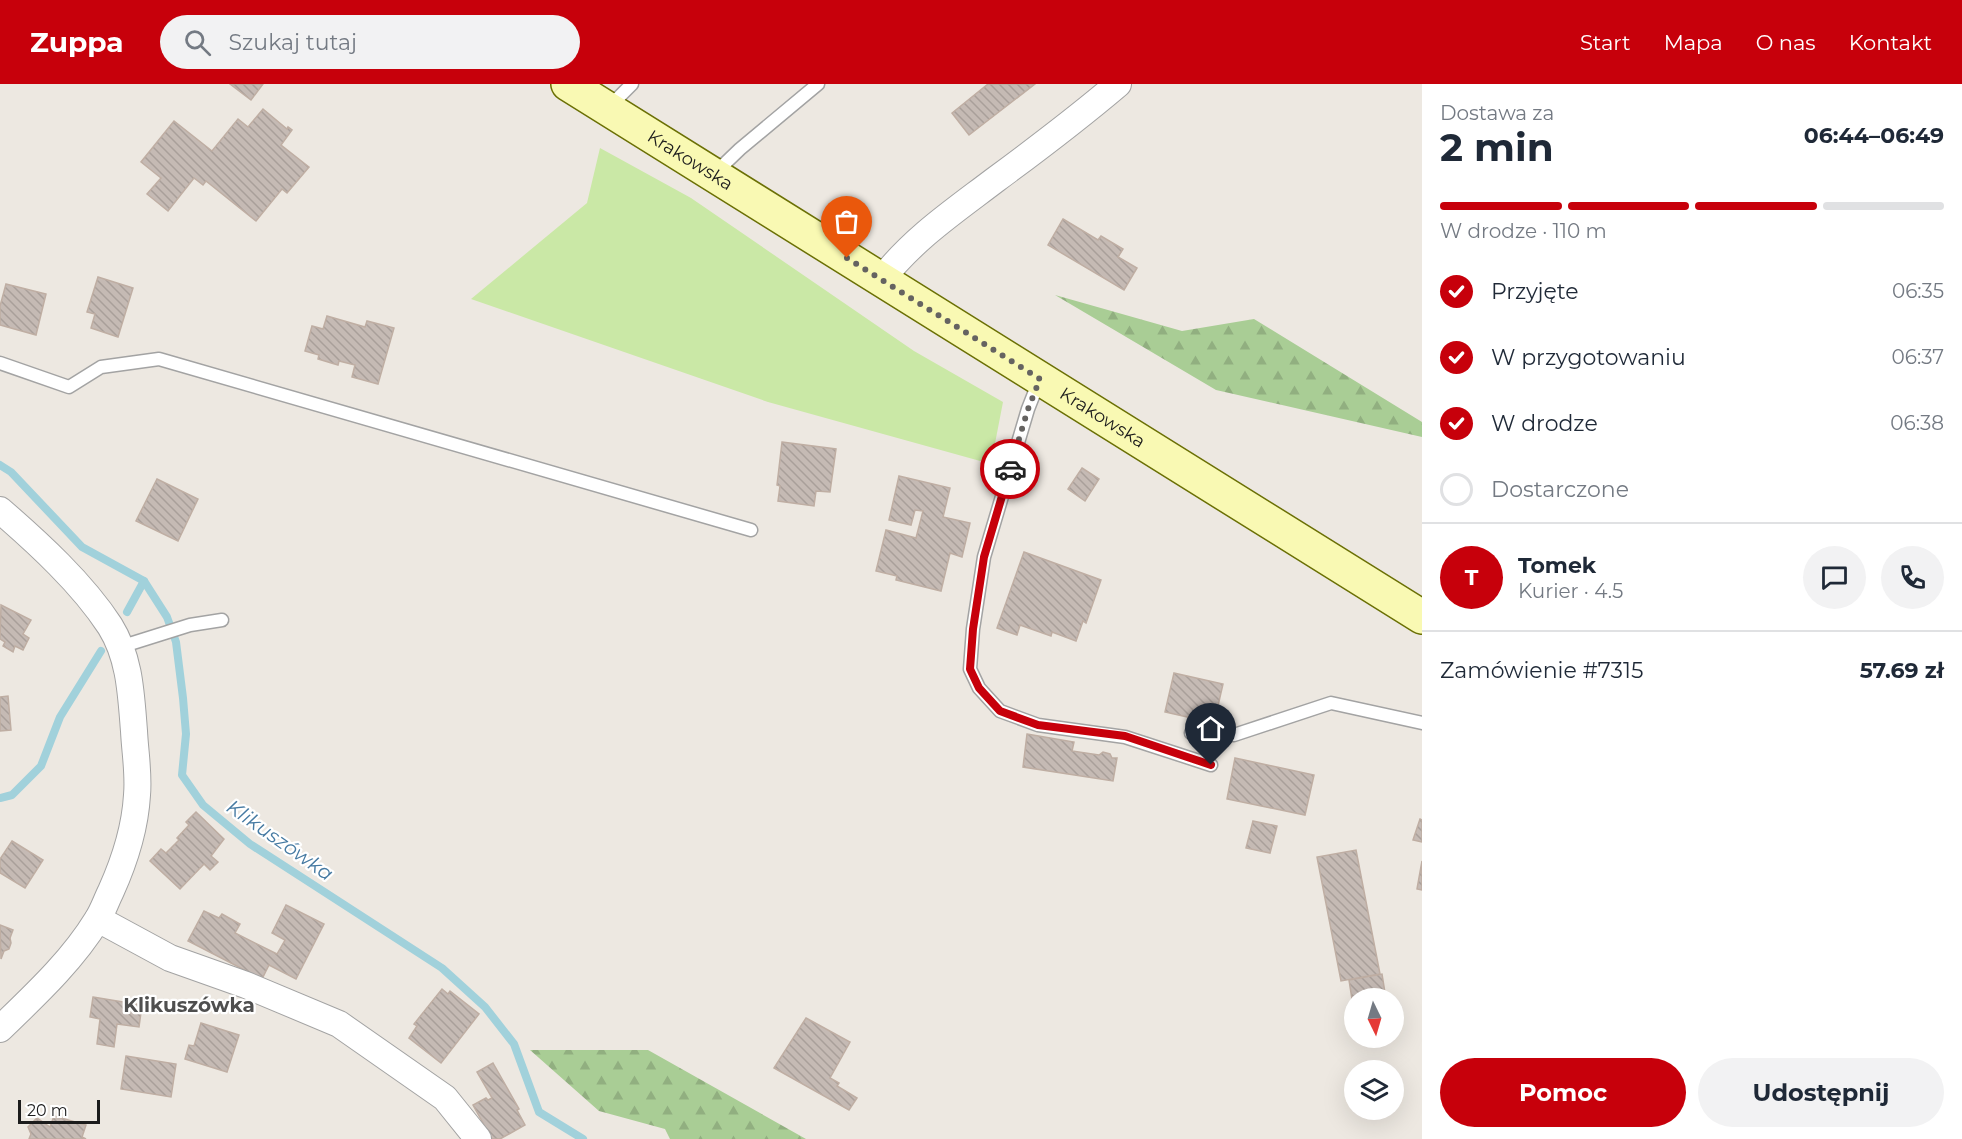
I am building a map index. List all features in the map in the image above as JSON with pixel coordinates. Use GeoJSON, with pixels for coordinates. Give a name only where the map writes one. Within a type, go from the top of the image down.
{"type":"FeatureCollection","features":[{"type":"Feature","properties":{"kind":"main road","name":"Krakowska"},"geometry":{"type":"LineString","coordinates":[[568,84],[1422,617]]}},
{"type":"Feature","properties":{"kind":"street"},"geometry":{"type":"LineString","coordinates":[[881,280],[899,257],[931,228],[1074,122],[1118,84]]}},
{"type":"Feature","properties":{"kind":"street"},"geometry":{"type":"LineString","coordinates":[[0,510],[89,598],[110,627],[120,647],[127,665],[137,794],[134,825],[126,857],[98,919],[75,952],[0,1029]]}},
{"type":"Feature","properties":{"kind":"street"},"geometry":{"type":"LineString","coordinates":[[98,919],[170,958],[246,984],[339,1024],[444,1098],[478,1139]]}},
{"type":"Feature","properties":{"kind":"lane"},"geometry":{"type":"LineString","coordinates":[[607,108],[632,84]]}},
{"type":"Feature","properties":{"kind":"lane"},"geometry":{"type":"LineString","coordinates":[[713,175],[740,149],[818,84]]}},
{"type":"Feature","properties":{"kind":"lane"},"geometry":{"type":"LineString","coordinates":[[0,363],[69,387],[101,367],[159,359],[751,530]]}},
{"type":"Feature","properties":{"kind":"lane"},"geometry":{"type":"LineString","coordinates":[[1040,379],[1028,409],[984,557],[973,629],[970,669],[979,688],[1000,711],[1038,725],[1125,736],[1211,765]]}},
{"type":"Feature","properties":{"kind":"lane"},"geometry":{"type":"LineString","coordinates":[[120,647],[190,625],[222,620]]}},
{"type":"Feature","properties":{"kind":"lane"},"geometry":{"type":"LineString","coordinates":[[1191,733],[1234,735],[1331,703],[1422,723]]}},
{"type":"Feature","properties":{"kind":"green space"},"geometry":{"type":"Polygon","coordinates":[[[600,148],[691,198],[914,351],[1003,402],[991,464],[768,402],[471,299],[587,203],[600,148]]]}},
{"type":"Feature","properties":{"kind":"green space"},"geometry":{"type":"Polygon","coordinates":[[[1055,295],[1182,331],[1254,319],[1422,422],[1422,437],[1216,390],[1055,295]]]}},
{"type":"Feature","properties":{"kind":"green space"},"geometry":{"type":"Polygon","coordinates":[[[530,1050],[648,1050],[806,1139],[670,1139],[665,1129],[599,1111],[530,1050]]]}},
{"type":"Feature","properties":{"kind":"building"},"geometry":{"type":"Polygon","coordinates":[[[230,84],[263,84],[251,100],[230,84]]]}},
{"type":"Feature","properties":{"kind":"building"},"geometry":{"type":"Polygon","coordinates":[[[988,84],[1035,84],[969,135],[952,113],[988,84]]]}},
{"type":"Feature","properties":{"kind":"building"},"geometry":{"type":"Polygon","coordinates":[[[263,109],[287,129],[288,127],[292,130],[281,145],[309,167],[287,193],[282,189],[256,221],[206,181],[203,185],[194,178],[168,211],[147,194],[161,178],[141,162],[174,121],[212,151],[238,119],[248,127],[263,109]]]}},
{"type":"Feature","properties":{"kind":"building"},"geometry":{"type":"Polygon","coordinates":[[[1063,219],[1098,240],[1101,236],[1123,249],[1118,257],[1137,268],[1124,290],[1048,245],[1063,219]]]}},
{"type":"Feature","properties":{"kind":"building"},"geometry":{"type":"Polygon","coordinates":[[[98,277],[133,288],[118,337],[91,328],[95,314],[87,312],[98,277]]]}},
{"type":"Feature","properties":{"kind":"building"},"geometry":{"type":"Polygon","coordinates":[[[6,284],[46,294],[36,335],[0,325],[0,306],[6,284]]]}},
{"type":"Feature","properties":{"kind":"building"},"geometry":{"type":"Polygon","coordinates":[[[327,316],[365,327],[367,321],[394,328],[378,384],[352,377],[355,365],[339,361],[338,365],[318,359],[319,355],[305,351],[312,326],[323,329],[327,316]]]}},
{"type":"Feature","properties":{"kind":"building"},"geometry":{"type":"Polygon","coordinates":[[[782,442],[836,449],[830,492],[816,491],[814,506],[778,501],[780,486],[777,485],[782,442]]]}},
{"type":"Feature","properties":{"kind":"building"},"geometry":{"type":"Polygon","coordinates":[[[1082,468],[1099,479],[1085,501],[1068,489],[1082,468]]]}},
{"type":"Feature","properties":{"kind":"building"},"geometry":{"type":"Polygon","coordinates":[[[899,476],[950,488],[943,517],[970,523],[962,557],[950,553],[941,591],[896,580],[897,576],[876,571],[886,530],[916,538],[923,511],[915,510],[911,525],[889,520],[899,476]]]}},
{"type":"Feature","properties":{"kind":"building"},"geometry":{"type":"Polygon","coordinates":[[[157,479],[198,499],[178,541],[136,521],[157,479]]]}},
{"type":"Feature","properties":{"kind":"building"},"geometry":{"type":"Polygon","coordinates":[[[1024,552],[1101,580],[1086,623],[1083,621],[1076,641],[1052,632],[1051,636],[1020,625],[1017,635],[997,628],[1024,552]]]}},
{"type":"Feature","properties":{"kind":"building"},"geometry":{"type":"Polygon","coordinates":[[[1,605],[31,620],[23,634],[29,638],[23,650],[15,646],[13,652],[3,646],[5,642],[0,639],[1,605]]]}},
{"type":"Feature","properties":{"kind":"building"},"geometry":{"type":"Polygon","coordinates":[[[1174,673],[1223,684],[1214,723],[1165,712],[1174,673]]]}},
{"type":"Feature","properties":{"kind":"building"},"geometry":{"type":"Polygon","coordinates":[[[8,696],[11,730],[0,731],[0,697],[8,696]]]}},
{"type":"Feature","properties":{"kind":"building"},"geometry":{"type":"Polygon","coordinates":[[[1027,734],[1074,742],[1072,751],[1099,755],[1103,752],[1110,754],[1112,758],[1117,758],[1113,781],[1023,767],[1027,734]]]}},
{"type":"Feature","properties":{"kind":"building"},"geometry":{"type":"Polygon","coordinates":[[[1235,758],[1314,775],[1305,815],[1227,799],[1235,758]]]}},
{"type":"Feature","properties":{"kind":"building"},"geometry":{"type":"Polygon","coordinates":[[[196,812],[224,839],[211,856],[218,862],[210,870],[204,864],[180,889],[150,861],[161,849],[166,853],[179,840],[177,838],[189,825],[186,822],[196,812]]]}},
{"type":"Feature","properties":{"kind":"building"},"geometry":{"type":"Polygon","coordinates":[[[1420,819],[1422,820],[1422,842],[1413,840],[1420,819]]]}},
{"type":"Feature","properties":{"kind":"building"},"geometry":{"type":"Polygon","coordinates":[[[1253,821],[1277,826],[1270,853],[1246,848],[1253,821]]]}},
{"type":"Feature","properties":{"kind":"building"},"geometry":{"type":"Polygon","coordinates":[[[12,841],[43,860],[25,888],[0,873],[0,859],[12,841]]]}},
{"type":"Feature","properties":{"kind":"building"},"geometry":{"type":"Polygon","coordinates":[[[1356,850],[1380,974],[1341,981],[1317,857],[1356,850]]]}},
{"type":"Feature","properties":{"kind":"building"},"geometry":{"type":"Polygon","coordinates":[[[1422,861],[1422,890],[1417,889],[1422,861]]]}},
{"type":"Feature","properties":{"kind":"building"},"geometry":{"type":"Polygon","coordinates":[[[286,905],[324,924],[296,979],[269,965],[262,979],[188,941],[204,911],[219,918],[222,914],[240,924],[235,933],[277,954],[285,940],[272,933],[286,905]]]}},
{"type":"Feature","properties":{"kind":"building"},"geometry":{"type":"Polygon","coordinates":[[[0,925],[13,930],[9,949],[4,951],[1,959],[0,925]]]}},
{"type":"Feature","properties":{"kind":"building"},"geometry":{"type":"Polygon","coordinates":[[[1382,974],[1384,988],[1350,988],[1349,980],[1382,974]]]}},
{"type":"Feature","properties":{"kind":"building"},"geometry":{"type":"Polygon","coordinates":[[[442,989],[448,994],[450,991],[479,1014],[441,1063],[409,1038],[417,1026],[414,1024],[442,989]]]}},
{"type":"Feature","properties":{"kind":"building"},"geometry":{"type":"Polygon","coordinates":[[[93,997],[142,1005],[139,1027],[117,1024],[114,1047],[97,1044],[100,1019],[90,1017],[93,997]]]}},
{"type":"Feature","properties":{"kind":"building"},"geometry":{"type":"Polygon","coordinates":[[[806,1018],[850,1042],[830,1078],[839,1083],[837,1086],[857,1098],[849,1110],[774,1068],[806,1018]]]}},
{"type":"Feature","properties":{"kind":"building"},"geometry":{"type":"Polygon","coordinates":[[[201,1023],[239,1035],[227,1072],[185,1059],[189,1045],[194,1046],[201,1023]]]}},
{"type":"Feature","properties":{"kind":"building"},"geometry":{"type":"Polygon","coordinates":[[[126,1056],[176,1064],[171,1097],[121,1089],[126,1056]]]}},
{"type":"Feature","properties":{"kind":"building"},"geometry":{"type":"Polygon","coordinates":[[[493,1063],[519,1109],[517,1110],[525,1125],[500,1139],[492,1139],[473,1105],[486,1098],[488,1100],[492,1098],[477,1072],[493,1063]]]}},
{"type":"Feature","properties":{"kind":"building"},"geometry":{"type":"Polygon","coordinates":[[[54,1116],[86,1125],[82,1137],[86,1139],[29,1139],[31,1134],[28,1127],[37,1118],[50,1127],[54,1116]]]}},
{"type":"Feature","properties":{"kind":"waterway","name":"Klikuszówka"},"geometry":{"type":"LineString","coordinates":[[0,465],[11,472],[82,547],[144,581],[167,617],[176,642],[183,698],[186,734],[182,775],[203,805],[250,844],[442,968],[485,1007],[514,1044],[539,1112],[583,1139]]}},
{"type":"Feature","properties":{"kind":"waterway"},"geometry":{"type":"LineString","coordinates":[[127,612],[144,581]]}},
{"type":"Feature","properties":{"kind":"waterway"},"geometry":{"type":"LineString","coordinates":[[0,798],[12,795],[41,766],[60,717],[101,651]]}},
{"type":"Feature","properties":{"kind":"way so far"},"geometry":{"type":"LineString","coordinates":[[847,258],[1040,379],[1028,409],[1010,469]]}},
{"type":"Feature","properties":{"kind":"district","name":"Klikuszówka"},"geometry":{"type":"Point","coordinates":[189,1005]}},
{"type":"Feature","properties":{"kind":"route"},"geometry":{"type":"LineString","coordinates":[[1010,469],[984,557],[973,629],[970,669],[979,688],[1000,711],[1038,725],[1125,736],[1211,765]]}}]}
